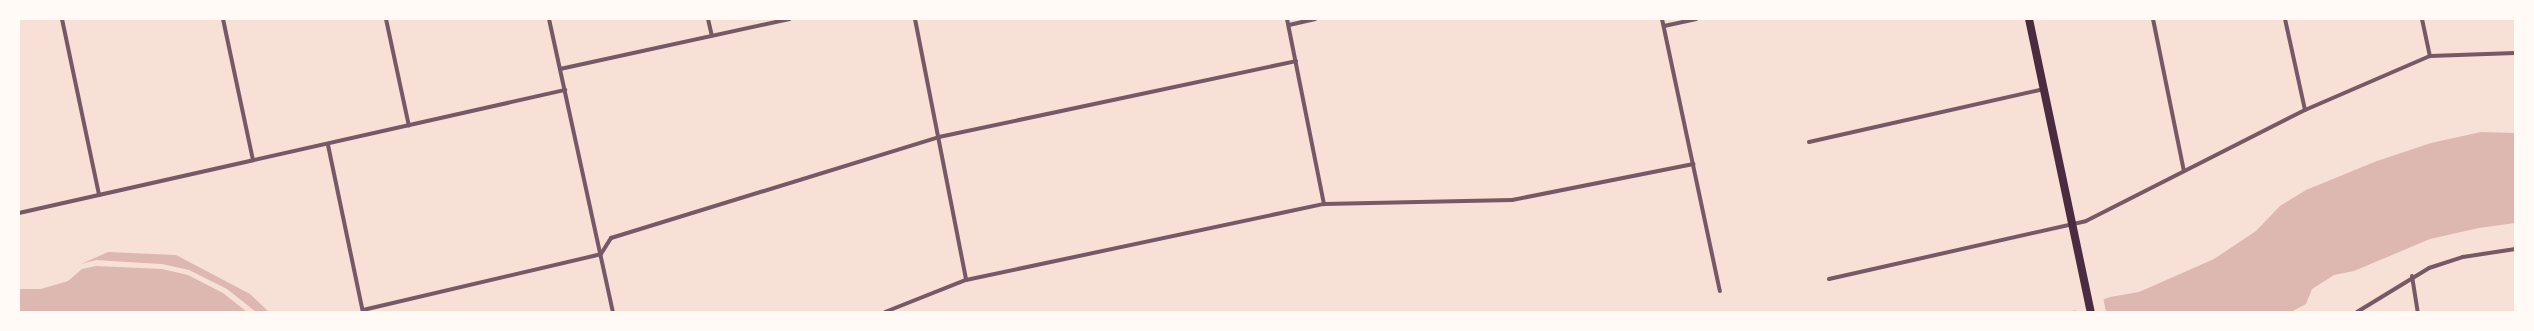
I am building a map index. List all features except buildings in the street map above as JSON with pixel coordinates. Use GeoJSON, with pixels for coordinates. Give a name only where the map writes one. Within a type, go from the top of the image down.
{"type":"FeatureCollection","features":[{"type":"Feature","properties":{"kind":"main road"},"geometry":{"type":"LineString","coordinates":[[2029,19],[2091,312]]}},
{"type":"Feature","properties":{"kind":"street"},"geometry":{"type":"LineString","coordinates":[[62,19],[99,195]]}},
{"type":"Feature","properties":{"kind":"street"},"geometry":{"type":"LineString","coordinates":[[223,19],[253,160]]}},
{"type":"Feature","properties":{"kind":"street"},"geometry":{"type":"LineString","coordinates":[[386,19],[409,126]]}},
{"type":"Feature","properties":{"kind":"street"},"geometry":{"type":"LineString","coordinates":[[549,19],[613,312]]}},
{"type":"Feature","properties":{"kind":"street"},"geometry":{"type":"LineString","coordinates":[[708,19],[712,36]]}},
{"type":"Feature","properties":{"kind":"street"},"geometry":{"type":"LineString","coordinates":[[560,69],[790,19]]}},
{"type":"Feature","properties":{"kind":"street"},"geometry":{"type":"LineString","coordinates":[[915,19],[966,280]]}},
{"type":"Feature","properties":{"kind":"street"},"geometry":{"type":"LineString","coordinates":[[1287,19],[1324,204]]}},
{"type":"Feature","properties":{"kind":"street"},"geometry":{"type":"LineString","coordinates":[[1288,25],[1315,19]]}},
{"type":"Feature","properties":{"kind":"street"},"geometry":{"type":"LineString","coordinates":[[1662,19],[1720,291]]}},
{"type":"Feature","properties":{"kind":"street"},"geometry":{"type":"LineString","coordinates":[[1664,26],[1696,19]]}},
{"type":"Feature","properties":{"kind":"street"},"geometry":{"type":"LineString","coordinates":[[2153,19],[2184,171]]}},
{"type":"Feature","properties":{"kind":"street"},"geometry":{"type":"LineString","coordinates":[[2285,19],[2305,110]]}},
{"type":"Feature","properties":{"kind":"street"},"geometry":{"type":"LineString","coordinates":[[2422,19],[2430,56]]}},
{"type":"Feature","properties":{"kind":"street"},"geometry":{"type":"LineString","coordinates":[[1829,279],[2072,226],[2092,219],[2305,110],[2430,56],[2515,53]]}},
{"type":"Feature","properties":{"kind":"street"},"geometry":{"type":"LineString","coordinates":[[328,145],[363,311],[601,254],[611,238],[939,137],[1296,61]]}},
{"type":"Feature","properties":{"kind":"street"},"geometry":{"type":"LineString","coordinates":[[1809,142],[2044,89]]}},
{"type":"Feature","properties":{"kind":"street"},"geometry":{"type":"LineString","coordinates":[[19,213],[253,160],[328,145],[565,90]]}},
{"type":"Feature","properties":{"kind":"street"},"geometry":{"type":"LineString","coordinates":[[885,312],[966,280],[1324,204],[1512,200],[1693,164]]}},
{"type":"Feature","properties":{"kind":"street"},"geometry":{"type":"LineString","coordinates":[[2357,312],[2412,276],[2463,257],[2515,249]]}},
{"type":"Feature","properties":{"kind":"street"},"geometry":{"type":"LineString","coordinates":[[2412,276],[2418,312]]}},
{"type":"Feature","properties":{"kind":"shaded area"},"geometry":{"type":"Polygon","coordinates":[[[2481,132],[2515,133],[2515,223],[2479,228],[2430,239],[2354,271],[2334,275],[2312,289],[2306,304],[2291,312],[2070,312],[2110,297],[2139,292],[2214,259],[2256,231],[2280,206],[2306,190],[2377,161],[2431,143],[2481,132]]]}},
{"type":"Feature","properties":{"kind":"shaded area"},"geometry":{"type":"Polygon","coordinates":[[[108,252],[176,255],[250,294],[269,312],[256,312],[227,289],[189,270],[162,264],[96,260],[81,264],[108,252]]]}},
{"type":"Feature","properties":{"kind":"shaded area"},"geometry":{"type":"Polygon","coordinates":[[[96,266],[162,269],[188,275],[223,293],[247,312],[19,312],[19,289],[41,289],[68,281],[82,269],[96,266]]]}},
{"type":"Feature","properties":{"kind":"pier"},"geometry":{"type":"Polygon","coordinates":[[[2103,297],[2106,312],[2076,312],[2075,306],[2103,297]]]}}]}
